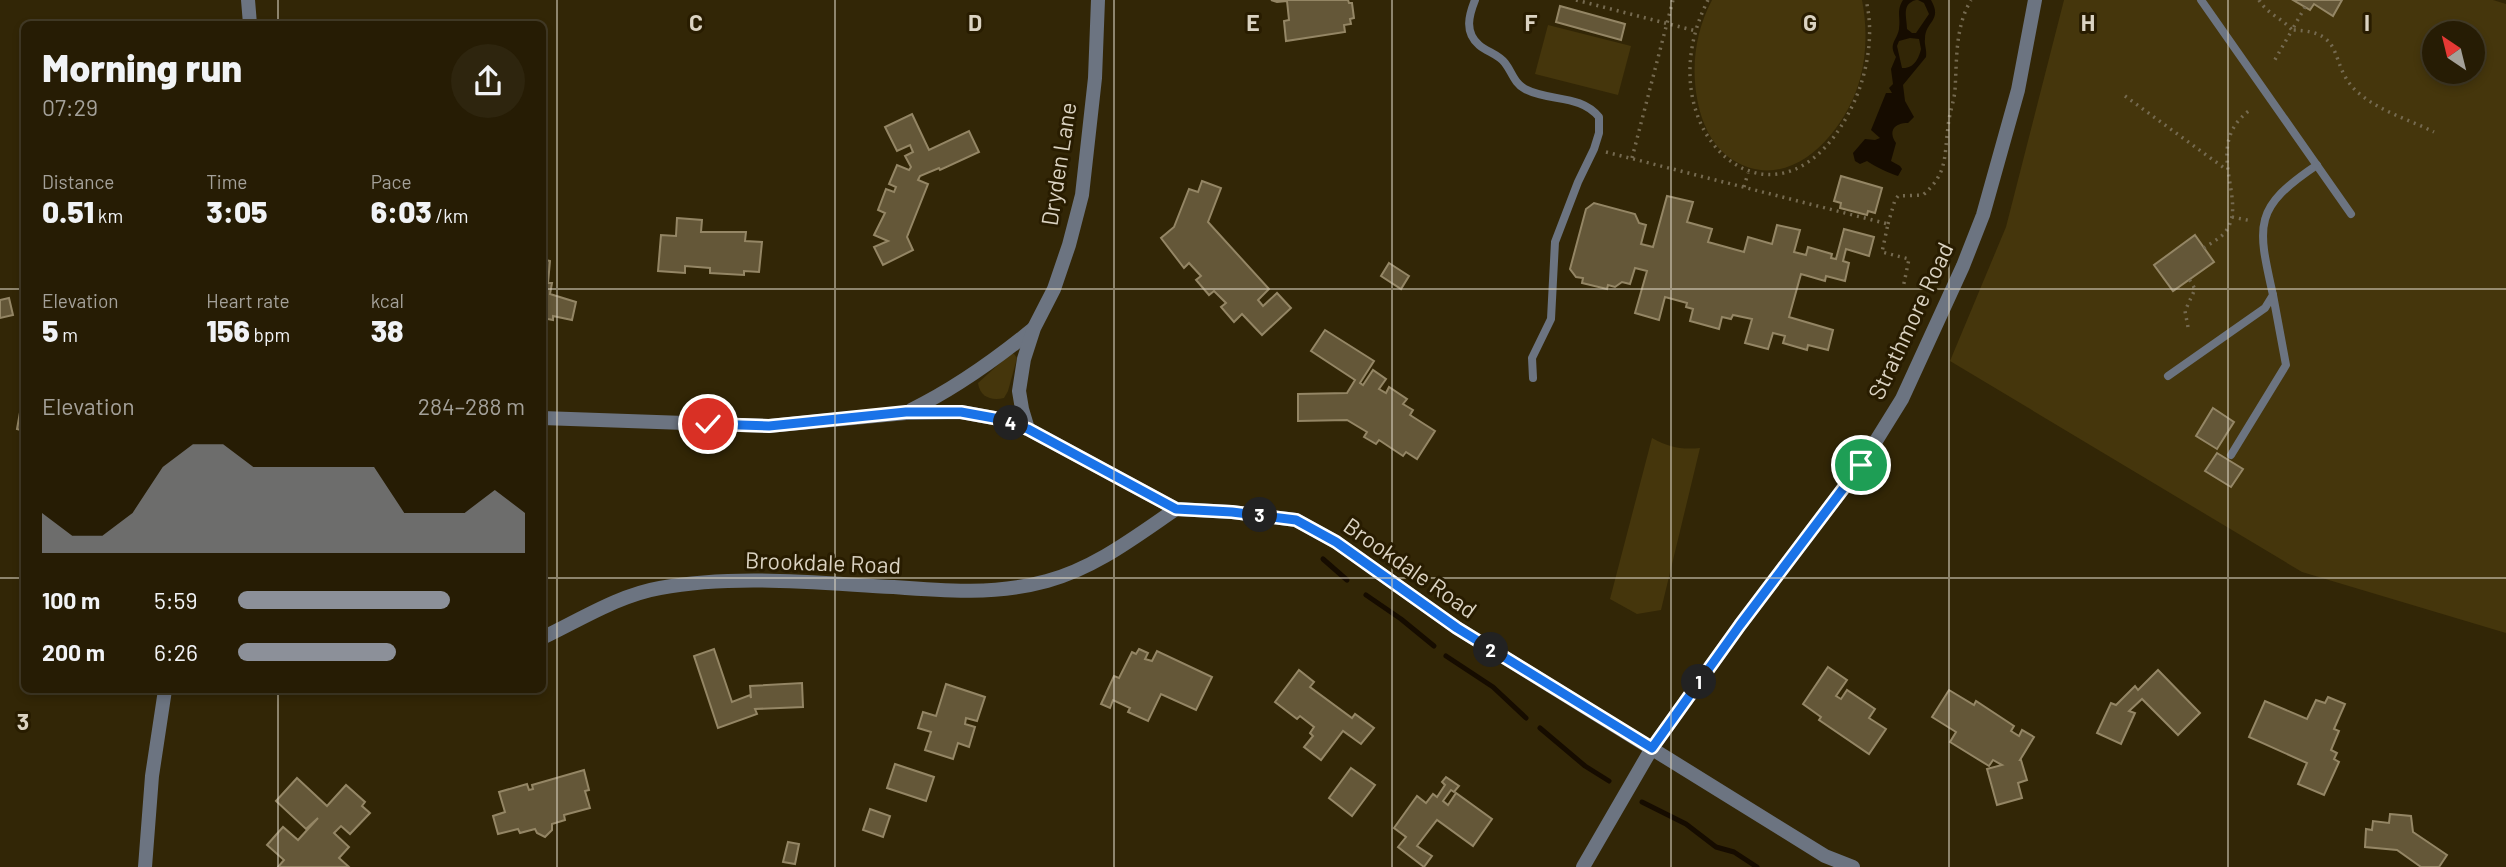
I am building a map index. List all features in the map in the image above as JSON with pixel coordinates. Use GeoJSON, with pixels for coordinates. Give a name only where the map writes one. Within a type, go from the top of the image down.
{"type":"FeatureCollection","features":[{"type":"Feature","properties":{"kind":"street"},"geometry":{"type":"LineString","coordinates":[[248,0],[250,21]]}},
{"type":"Feature","properties":{"kind":"street","name":"Dryden Lane"},"geometry":{"type":"LineString","coordinates":[[1028,429],[1019,391],[1024,359],[1034,328],[1054,289],[1082,195],[1095,78],[1098,0]]}},
{"type":"Feature","properties":{"kind":"street","name":"Strathmore Road"},"geometry":{"type":"LineString","coordinates":[[1583,867],[1652,748],[1740,625],[1861,465],[1902,399],[1963,266],[1983,215],[2018,90],[2035,0]]}},
{"type":"Feature","properties":{"kind":"street","name":"Dryden Lane"},"geometry":{"type":"LineString","coordinates":[[906,412],[948,392],[1000,356],[1034,328]]}},
{"type":"Feature","properties":{"kind":"street","name":"Brookdale Road"},"geometry":{"type":"LineString","coordinates":[[546,418],[769,426],[906,412],[961,412],[994,418],[1028,429],[1176,509],[1232,512],[1296,520],[1336,542],[1457,628],[1825,856],[1853,867]]}},
{"type":"Feature","properties":{"kind":"street","name":"Brookdale Road"},"geometry":{"type":"LineString","coordinates":[[546,636],[627,597],[656,588],[681,585],[748,582],[957,592],[1025,586],[1069,573],[1104,557],[1176,509]]}},
{"type":"Feature","properties":{"kind":"street"},"geometry":{"type":"LineString","coordinates":[[145,867],[152,776],[165,693]]}},
{"type":"Feature","properties":{"kind":"lane"},"geometry":{"type":"LineString","coordinates":[[1475,0],[1468,23],[1471,35],[1479,45],[1505,62],[1523,88],[1578,102],[1591,107],[1599,117],[1599,132],[1594,149],[1555,242],[1551,319],[1532,358],[1533,378]]}},
{"type":"Feature","properties":{"kind":"lane"},"geometry":{"type":"LineString","coordinates":[[2201,0],[2351,214]]}},
{"type":"Feature","properties":{"kind":"lane"},"geometry":{"type":"LineString","coordinates":[[2231,454],[2286,365],[2263,248],[2264,224],[2269,206],[2289,184],[2317,165]]}},
{"type":"Feature","properties":{"kind":"lane"},"geometry":{"type":"LineString","coordinates":[[2168,376],[2265,308],[2273,295]]}},
{"type":"Feature","properties":{"kind":"path"},"geometry":{"type":"LineString","coordinates":[[1576,0],[1696,31]]}},
{"type":"Feature","properties":{"kind":"path"},"geometry":{"type":"LineString","coordinates":[[1632,158],[1674,0]]}},
{"type":"Feature","properties":{"kind":"path"},"geometry":{"type":"LineString","coordinates":[[1708,0],[1692,49],[1692,93],[1702,128],[1720,154],[1748,172],[1766,174],[1806,162],[1823,148],[1848,115],[1865,74],[1869,26],[1866,0]]}},
{"type":"Feature","properties":{"kind":"path"},"geometry":{"type":"LineString","coordinates":[[1903,288],[1909,259],[1882,252],[1888,224],[1898,196],[1923,195],[1941,176],[1946,159],[1948,124],[1955,91],[1960,25],[1971,0]]}},
{"type":"Feature","properties":{"kind":"path"},"geometry":{"type":"LineString","coordinates":[[2259,0],[2266,11],[2286,22],[2292,30],[2310,31],[2325,36],[2333,48],[2336,60],[2358,93],[2386,111],[2434,132]]}},
{"type":"Feature","properties":{"kind":"path"},"geometry":{"type":"LineString","coordinates":[[2273,63],[2305,7]]}},
{"type":"Feature","properties":{"kind":"path"},"geometry":{"type":"LineString","coordinates":[[2125,96],[2227,170]]}},
{"type":"Feature","properties":{"kind":"path"},"geometry":{"type":"LineString","coordinates":[[2204,248],[2226,231],[2231,217],[2233,210],[2227,170],[2228,136],[2237,119],[2250,110]]}},
{"type":"Feature","properties":{"kind":"path"},"geometry":{"type":"LineString","coordinates":[[1594,149],[1888,224]]}},
{"type":"Feature","properties":{"kind":"path"},"geometry":{"type":"LineString","coordinates":[[1744,187],[1748,172]]}},
{"type":"Feature","properties":{"kind":"path"},"geometry":{"type":"LineString","coordinates":[[2231,217],[2264,224]]}},
{"type":"Feature","properties":{"kind":"path"},"geometry":{"type":"LineString","coordinates":[[2188,327],[2185,311],[2196,289],[2189,279]]}},
{"type":"Feature","properties":{"kind":"shaded area"},"geometry":{"type":"Polygon","coordinates":[[[1712,0],[1862,0],[1865,49],[1860,79],[1853,99],[1829,137],[1813,153],[1795,164],[1775,170],[1755,169],[1733,160],[1713,141],[1699,107],[1695,86],[1696,48],[1702,23],[1712,0]]]}},
{"type":"Feature","properties":{"kind":"shaded area"},"geometry":{"type":"Polygon","coordinates":[[[1903,0],[1916,0],[1908,5],[1906,12],[1907,29],[1912,33],[1916,33],[1929,14],[1924,3],[1918,0],[1931,0],[1935,12],[1926,33],[1926,57],[1903,85],[1905,101],[1914,117],[1908,123],[1896,126],[1893,131],[1896,143],[1891,161],[1902,169],[1898,176],[1867,161],[1860,164],[1855,161],[1853,153],[1865,139],[1880,138],[1871,130],[1886,93],[1892,93],[1889,88],[1893,84],[1891,69],[1896,57],[1893,45],[1899,29],[1903,0]],[[1919,39],[1899,41],[1897,46],[1902,68],[1910,67],[1917,59],[1921,49],[1919,39]]]}},
{"type":"Feature","properties":{"kind":"shaded area"},"geometry":{"type":"Polygon","coordinates":[[[2064,0],[2493,0],[2506,4],[2506,633],[2302,572],[1950,361],[2006,227],[2064,0]]]}},
{"type":"Feature","properties":{"kind":"shaded area"},"geometry":{"type":"Polygon","coordinates":[[[1548,25],[1631,46],[1618,95],[1535,74],[1548,25]]]}},
{"type":"Feature","properties":{"kind":"shaded area"},"geometry":{"type":"Polygon","coordinates":[[[1010,354],[1017,358],[1008,391],[1004,398],[987,397],[981,392],[978,383],[1010,354]]]}},
{"type":"Feature","properties":{"kind":"shaded area"},"geometry":{"type":"Polygon","coordinates":[[[1652,438],[1675,447],[1700,448],[1661,610],[1637,614],[1610,599],[1652,438]]]}},
{"type":"Feature","properties":{"kind":"building"},"geometry":{"type":"Polygon","coordinates":[[[1271,0],[1348,0],[1352,3],[1354,18],[1350,19],[1351,24],[1344,25],[1345,32],[1286,41],[1284,21],[1289,20],[1287,1],[1271,0]]]}},
{"type":"Feature","properties":{"kind":"building"},"geometry":{"type":"Polygon","coordinates":[[[2293,0],[2342,0],[2333,16],[2314,4],[2310,10],[2293,0]]]}},
{"type":"Feature","properties":{"kind":"building"},"geometry":{"type":"Polygon","coordinates":[[[1560,6],[1625,24],[1621,40],[1556,22],[1560,6]]]}},
{"type":"Feature","properties":{"kind":"building"},"geometry":{"type":"Polygon","coordinates":[[[912,114],[929,150],[969,131],[979,152],[920,176],[918,180],[928,184],[907,237],[913,250],[883,265],[874,247],[888,241],[874,235],[885,213],[878,210],[886,189],[894,192],[896,187],[889,184],[897,165],[909,170],[911,167],[905,156],[913,152],[910,145],[897,151],[885,127],[912,114]]]}},
{"type":"Feature","properties":{"kind":"building"},"geometry":{"type":"Polygon","coordinates":[[[1841,176],[1882,188],[1875,213],[1868,211],[1867,215],[1840,208],[1841,203],[1834,201],[1841,176]]]}},
{"type":"Feature","properties":{"kind":"building"},"geometry":{"type":"Polygon","coordinates":[[[1202,181],[1221,188],[1208,222],[1269,289],[1258,300],[1263,306],[1277,293],[1291,308],[1262,335],[1242,314],[1234,322],[1221,307],[1226,303],[1214,291],[1209,295],[1196,280],[1201,276],[1189,263],[1184,268],[1161,238],[1174,227],[1189,189],[1198,192],[1202,181]]]}},
{"type":"Feature","properties":{"kind":"building"},"geometry":{"type":"Polygon","coordinates":[[[1667,196],[1693,202],[1687,222],[1712,229],[1708,242],[1744,252],[1748,237],[1772,244],[1777,225],[1800,230],[1794,252],[1806,255],[1808,247],[1832,254],[1831,258],[1836,259],[1844,229],[1874,237],[1869,256],[1846,249],[1843,261],[1849,263],[1845,281],[1826,276],[1825,281],[1801,274],[1789,317],[1833,330],[1828,350],[1808,345],[1807,350],[1783,343],[1785,336],[1773,333],[1768,349],[1745,343],[1752,319],[1733,315],[1731,319],[1722,317],[1719,329],[1690,321],[1693,309],[1686,307],[1687,303],[1665,297],[1659,320],[1635,313],[1647,271],[1635,268],[1630,284],[1622,282],[1615,287],[1608,285],[1607,289],[1582,283],[1583,278],[1576,277],[1570,269],[1586,209],[1594,203],[1635,214],[1639,223],[1646,225],[1641,244],[1653,247],[1667,196]]]}},
{"type":"Feature","properties":{"kind":"building"},"geometry":{"type":"Polygon","coordinates":[[[677,218],[702,220],[701,232],[746,232],[745,241],[762,242],[759,272],[744,271],[744,275],[710,273],[710,268],[685,266],[685,273],[658,271],[661,235],[676,236],[677,218]]]}},
{"type":"Feature","properties":{"kind":"building"},"geometry":{"type":"Polygon","coordinates":[[[2195,235],[2214,262],[2173,291],[2154,265],[2195,235]]]}},
{"type":"Feature","properties":{"kind":"building"},"geometry":{"type":"Polygon","coordinates":[[[546,260],[550,261],[550,294],[576,302],[572,320],[553,316],[553,320],[546,319],[546,260]]]}},
{"type":"Feature","properties":{"kind":"building"},"geometry":{"type":"Polygon","coordinates":[[[1389,263],[1409,276],[1401,289],[1381,276],[1389,263]]]}},
{"type":"Feature","properties":{"kind":"building"},"geometry":{"type":"Polygon","coordinates":[[[9,298],[13,315],[0,318],[0,300],[9,298]]]}},
{"type":"Feature","properties":{"kind":"building"},"geometry":{"type":"Polygon","coordinates":[[[1325,330],[1374,361],[1360,383],[1363,385],[1373,370],[1386,379],[1379,389],[1386,393],[1389,387],[1407,399],[1403,404],[1413,410],[1410,415],[1435,431],[1417,459],[1406,452],[1403,456],[1379,440],[1376,444],[1364,437],[1367,432],[1347,420],[1298,421],[1298,394],[1347,393],[1355,380],[1311,351],[1325,330]]]}},
{"type":"Feature","properties":{"kind":"building"},"geometry":{"type":"Polygon","coordinates":[[[21,407],[21,430],[17,429],[21,407]]]}},
{"type":"Feature","properties":{"kind":"building"},"geometry":{"type":"Polygon","coordinates":[[[2213,408],[2234,422],[2217,449],[2196,436],[2213,408]]]}},
{"type":"Feature","properties":{"kind":"building"},"geometry":{"type":"Polygon","coordinates":[[[2217,453],[2243,469],[2231,487],[2205,471],[2217,453]]]}},
{"type":"Feature","properties":{"kind":"building"},"geometry":{"type":"Polygon","coordinates":[[[714,649],[732,702],[750,695],[751,698],[750,686],[802,683],[803,707],[755,709],[757,714],[718,728],[694,656],[714,649]]]}},
{"type":"Feature","properties":{"kind":"building"},"geometry":{"type":"Polygon","coordinates":[[[1139,649],[1148,653],[1145,659],[1152,661],[1157,651],[1212,677],[1196,710],[1161,694],[1148,721],[1128,712],[1130,708],[1113,700],[1110,708],[1101,704],[1114,676],[1119,678],[1132,652],[1136,654],[1139,649]]]}},
{"type":"Feature","properties":{"kind":"building"},"geometry":{"type":"Polygon","coordinates":[[[1828,667],[1847,680],[1836,696],[1841,699],[1847,690],[1875,709],[1869,718],[1886,729],[1869,754],[1819,720],[1821,717],[1803,704],[1828,667]]]}},
{"type":"Feature","properties":{"kind":"building"},"geometry":{"type":"Polygon","coordinates":[[[1299,670],[1314,682],[1310,687],[1352,718],[1355,714],[1374,728],[1361,744],[1343,731],[1321,760],[1304,747],[1313,736],[1310,733],[1314,727],[1300,716],[1297,719],[1275,702],[1299,670]]]}},
{"type":"Feature","properties":{"kind":"building"},"geometry":{"type":"Polygon","coordinates":[[[2158,670],[2200,713],[2178,735],[2142,699],[2129,711],[2135,713],[2121,744],[2097,733],[2111,703],[2116,705],[2135,686],[2138,690],[2158,670]]]}},
{"type":"Feature","properties":{"kind":"building"},"geometry":{"type":"Polygon","coordinates":[[[946,684],[985,697],[977,721],[966,718],[965,724],[975,727],[969,747],[958,743],[953,759],[925,750],[931,732],[918,728],[923,712],[936,716],[946,684]]]}},
{"type":"Feature","properties":{"kind":"building"},"geometry":{"type":"Polygon","coordinates":[[[1949,690],[1974,705],[1976,701],[2014,726],[2011,731],[2019,736],[2022,730],[2034,737],[2020,760],[2027,780],[2018,783],[2022,798],[1997,805],[1987,769],[2002,765],[1993,760],[1989,766],[1950,742],[1956,732],[1932,717],[1949,690]]]}},
{"type":"Feature","properties":{"kind":"building"},"geometry":{"type":"Polygon","coordinates":[[[2328,697],[2345,704],[2334,729],[2339,731],[2331,750],[2337,753],[2334,759],[2339,762],[2324,795],[2298,784],[2307,763],[2249,737],[2265,701],[2307,719],[2316,700],[2325,703],[2328,697]]]}},
{"type":"Feature","properties":{"kind":"building"},"geometry":{"type":"Polygon","coordinates":[[[895,764],[934,777],[926,801],[887,788],[895,764]]]}},
{"type":"Feature","properties":{"kind":"building"},"geometry":{"type":"Polygon","coordinates":[[[1351,768],[1375,785],[1352,816],[1329,798],[1351,768]]]}},
{"type":"Feature","properties":{"kind":"building"},"geometry":{"type":"Polygon","coordinates":[[[584,770],[589,790],[585,791],[590,808],[564,815],[565,820],[552,824],[552,830],[545,837],[535,829],[520,833],[518,829],[498,834],[493,816],[505,812],[499,792],[527,784],[529,790],[533,789],[532,785],[584,770]]]}},
{"type":"Feature","properties":{"kind":"building"},"geometry":{"type":"Polygon","coordinates":[[[1446,777],[1459,786],[1454,792],[1451,790],[1443,801],[1448,805],[1456,793],[1492,819],[1473,846],[1437,820],[1417,846],[1432,856],[1424,867],[1398,847],[1406,837],[1394,828],[1417,796],[1426,803],[1433,794],[1437,797],[1445,785],[1442,782],[1446,777]]]}},
{"type":"Feature","properties":{"kind":"building"},"geometry":{"type":"Polygon","coordinates":[[[297,778],[327,806],[346,785],[365,802],[362,806],[370,813],[350,834],[341,826],[334,833],[349,847],[339,858],[349,867],[278,867],[284,860],[267,845],[283,827],[298,840],[318,818],[306,829],[276,801],[297,778]]]}},
{"type":"Feature","properties":{"kind":"building"},"geometry":{"type":"Polygon","coordinates":[[[870,809],[890,816],[883,837],[863,830],[870,809]]]}},
{"type":"Feature","properties":{"kind":"building"},"geometry":{"type":"Polygon","coordinates":[[[2390,814],[2411,816],[2413,832],[2447,855],[2439,867],[2421,867],[2397,850],[2365,847],[2366,829],[2372,830],[2373,821],[2389,823],[2390,814]]]}},
{"type":"Feature","properties":{"kind":"building"},"geometry":{"type":"Polygon","coordinates":[[[788,842],[799,844],[795,864],[783,862],[788,842]]]}},
{"type":"Feature","properties":{"kind":"waterway"},"geometry":{"type":"LineString","coordinates":[[1323,559],[1347,580]]}},
{"type":"Feature","properties":{"kind":"waterway"},"geometry":{"type":"LineString","coordinates":[[1366,595],[1434,646]]}},
{"type":"Feature","properties":{"kind":"waterway"},"geometry":{"type":"LineString","coordinates":[[1446,656],[1493,687],[1526,718]]}},
{"type":"Feature","properties":{"kind":"waterway"},"geometry":{"type":"LineString","coordinates":[[1540,728],[1585,766],[1609,781]]}},
{"type":"Feature","properties":{"kind":"waterway"},"geometry":{"type":"LineString","coordinates":[[1642,802],[1686,824],[1716,847],[1734,852],[1757,867]]}},
{"type":"Feature","properties":{"kind":"route"},"geometry":{"type":"LineString","coordinates":[[708,424],[769,426],[906,412],[961,412],[994,418],[1028,429],[1176,509],[1232,512],[1296,520],[1336,542],[1457,628],[1652,748],[1740,625],[1861,465]]}}]}
